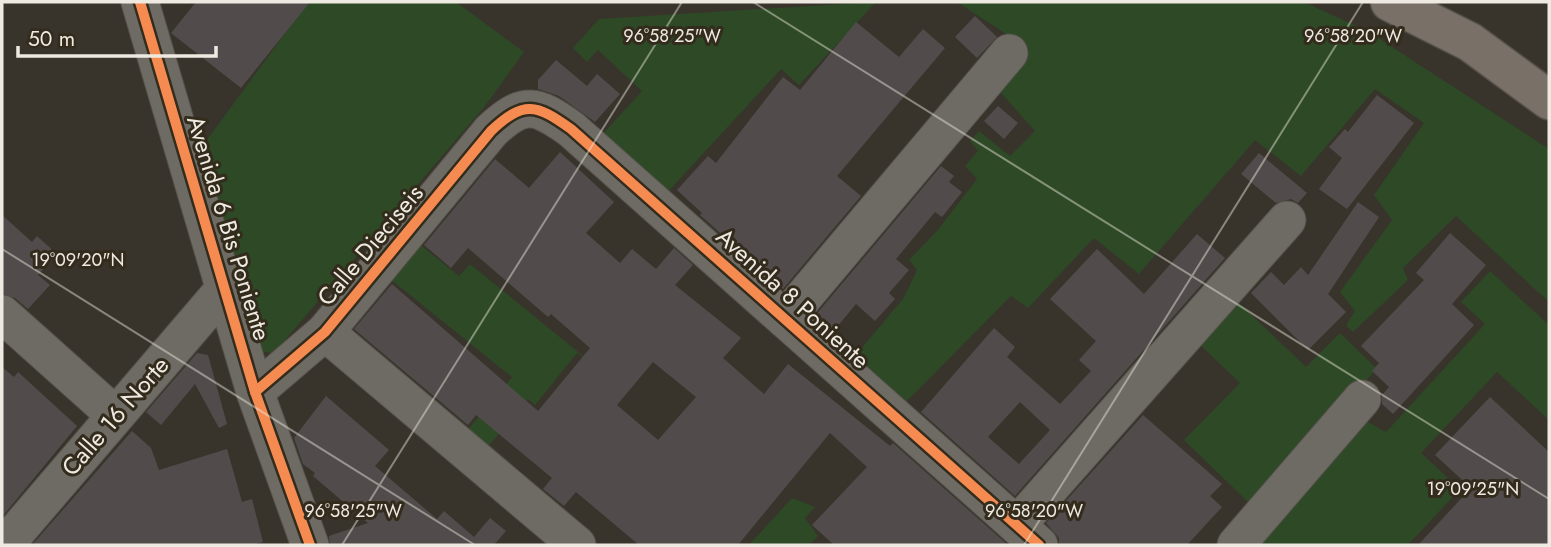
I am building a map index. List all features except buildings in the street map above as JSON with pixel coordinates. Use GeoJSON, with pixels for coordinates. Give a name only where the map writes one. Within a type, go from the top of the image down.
{"type":"FeatureCollection","features":[{"type":"Feature","properties":{"kind":"main road"},"geometry":{"type":"LineString","coordinates":[[1391,2],[1470,42],[1549,100]]}},
{"type":"Feature","properties":{"kind":"street","name":"Avenida 6 Bis Poniente"},"geometry":{"type":"LineString","coordinates":[[139,2],[256,392],[310,545]]}},
{"type":"Feature","properties":{"kind":"street"},"geometry":{"type":"LineString","coordinates":[[785,319],[1009,53]]}},
{"type":"Feature","properties":{"kind":"street","name":"Avenida 8 Poniente"},"geometry":{"type":"LineString","coordinates":[[508,115],[520,109],[534,107],[571,129],[1028,535]]}},
{"type":"Feature","properties":{"kind":"street","name":"Calle Dieciseis"},"geometry":{"type":"LineString","coordinates":[[256,392],[325,332],[491,131],[508,115]]}},
{"type":"Feature","properties":{"kind":"street"},"geometry":{"type":"LineString","coordinates":[[1028,535],[1287,220]]}},
{"type":"Feature","properties":{"kind":"street","name":"Calle 16 Norte"},"geometry":{"type":"LineString","coordinates":[[5,545],[226,286]]}},
{"type":"Feature","properties":{"kind":"street"},"geometry":{"type":"LineString","coordinates":[[2,314],[115,415]]}},
{"type":"Feature","properties":{"kind":"street"},"geometry":{"type":"LineString","coordinates":[[325,332],[577,545]]}},
{"type":"Feature","properties":{"kind":"street"},"geometry":{"type":"LineString","coordinates":[[1236,545],[1362,399]]}},
{"type":"Feature","properties":{"kind":"green space"},"geometry":{"type":"Polygon","coordinates":[[[308,2],[456,2],[524,52],[485,106],[274,353],[260,352],[201,148],[308,2]]]}},
{"type":"Feature","properties":{"kind":"green space"},"geometry":{"type":"Polygon","coordinates":[[[876,2],[799,85],[781,69],[665,195],[601,136],[642,91],[598,50],[587,62],[573,48],[599,19],[876,2]]]}},
{"type":"Feature","properties":{"kind":"green space"},"geometry":{"type":"Polygon","coordinates":[[[957,2],[1304,2],[1369,32],[1549,149],[1549,302],[1456,216],[1403,268],[1408,280],[1353,332],[1346,325],[1355,311],[1340,292],[1392,220],[1374,195],[1424,123],[1375,89],[1301,176],[1255,140],[1139,274],[1094,238],[1028,308],[1011,296],[904,404],[854,357],[903,299],[917,270],[909,260],[937,231],[977,179],[965,166],[978,151],[970,141],[979,131],[1010,156],[1035,131],[1001,93],[1029,49],[957,2]]]}},
{"type":"Feature","properties":{"kind":"green space"},"geometry":{"type":"Polygon","coordinates":[[[412,238],[459,276],[470,264],[593,364],[577,353],[535,405],[528,399],[481,455],[460,439],[512,377],[384,274],[412,238]]]}},
{"type":"Feature","properties":{"kind":"green space"},"geometry":{"type":"Polygon","coordinates":[[[1490,271],[1549,325],[1549,420],[1497,372],[1421,453],[1460,489],[1408,545],[1258,545],[1368,422],[1386,432],[1485,324],[1461,302],[1490,271]]]}},
{"type":"Feature","properties":{"kind":"green space"},"geometry":{"type":"Polygon","coordinates":[[[1237,301],[1306,367],[1340,333],[1377,369],[1248,502],[1184,440],[1240,383],[1197,342],[1237,301]]]}},
{"type":"Feature","properties":{"kind":"green space"},"geometry":{"type":"Polygon","coordinates":[[[792,498],[815,507],[805,518],[818,536],[809,545],[749,545],[792,498]]]}},
{"type":"Feature","properties":{"kind":"cycle path"},"geometry":{"type":"LineString","coordinates":[[140,2],[255,392],[310,545]]}},
{"type":"Feature","properties":{"kind":"cycle path"},"geometry":{"type":"LineString","coordinates":[[255,392],[325,332],[491,131],[512,114],[522,110],[539,110],[571,129],[1039,545]]}}]}
